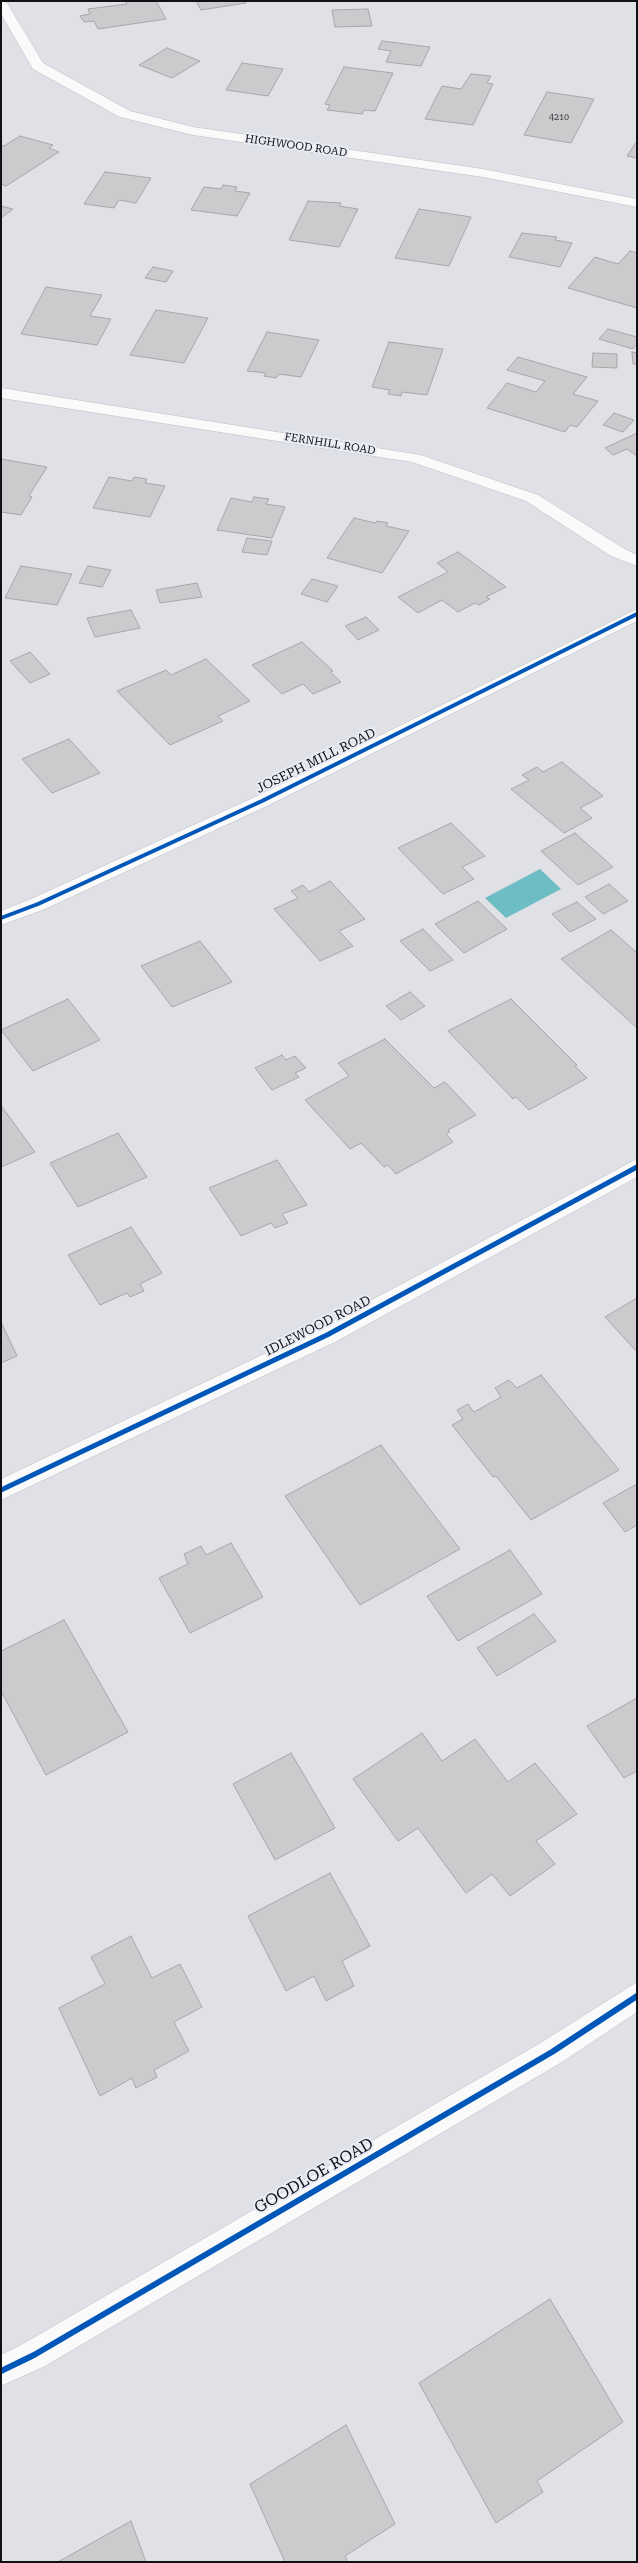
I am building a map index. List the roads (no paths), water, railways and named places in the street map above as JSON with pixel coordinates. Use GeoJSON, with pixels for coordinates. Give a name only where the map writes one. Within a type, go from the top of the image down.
{"type":"FeatureCollection","features":[{"type":"Feature","properties":{"kind":"street","name":"HIGHWOOD ROAD"},"geometry":{"type":"LineString","coordinates":[[1,3],[38,66],[126,114],[193,131],[483,173],[637,204]]}},
{"type":"Feature","properties":{"kind":"street","name":"FERNHILL ROAD"},"geometry":{"type":"LineString","coordinates":[[1,393],[415,458],[532,498],[617,552],[637,561]]}},
{"type":"Feature","properties":{"kind":"street","name":"JOSEPH MILL ROAD"},"geometry":{"type":"LineString","coordinates":[[1,918],[38,904],[262,801],[637,614]]}},
{"type":"Feature","properties":{"kind":"street","name":"IDLEWOOD ROAD"},"geometry":{"type":"LineString","coordinates":[[1,1490],[327,1335],[637,1167]]}},
{"type":"Feature","properties":{"kind":"street","name":"GOODLOE ROAD"},"geometry":{"type":"LineString","coordinates":[[1,2371],[34,2355],[552,2052],[637,1996]]}},
{"type":"Feature","properties":{"kind":"water"},"geometry":{"type":"Polygon","coordinates":[[[540,869],[561,889],[506,918],[485,898],[540,869]]]}}]}
